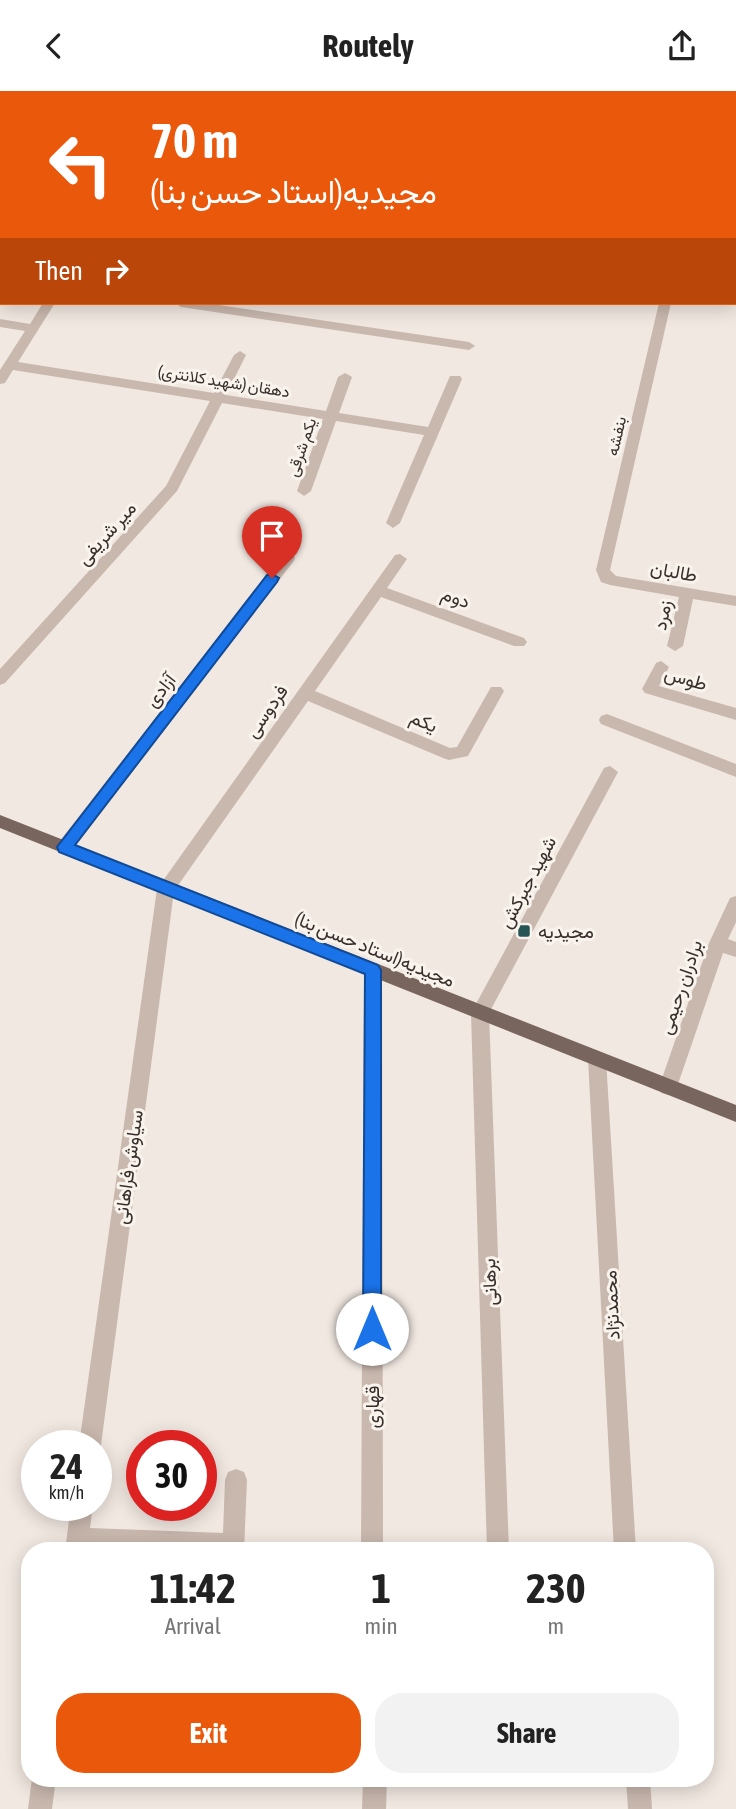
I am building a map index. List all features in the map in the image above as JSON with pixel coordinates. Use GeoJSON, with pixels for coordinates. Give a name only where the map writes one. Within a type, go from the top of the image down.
{"type":"FeatureCollection","features":[{"type":"Feature","properties":{"kind":"main road","name":"مجیدیه(استاد حسن بنا)"},"geometry":{"type":"LineString","coordinates":[[0,821],[736,1114]]}},
{"type":"Feature","properties":{"kind":"street"},"geometry":{"type":"LineString","coordinates":[[0,380],[48,305]]}},
{"type":"Feature","properties":{"kind":"street"},"geometry":{"type":"LineString","coordinates":[[194,305],[469,346]]}},
{"type":"Feature","properties":{"kind":"street","name":"بنفشه"},"geometry":{"type":"LineString","coordinates":[[606,578],[603,571],[665,305]]}},
{"type":"Feature","properties":{"kind":"street"},"geometry":{"type":"LineString","coordinates":[[0,323],[33,328]]}},
{"type":"Feature","properties":{"kind":"street","name":"میر شریفی"},"geometry":{"type":"LineString","coordinates":[[0,679],[172,488],[240,355]]}},
{"type":"Feature","properties":{"kind":"street","name":"دهقان (شهید کلانتری)"},"geometry":{"type":"LineString","coordinates":[[10,365],[433,432]]}},
{"type":"Feature","properties":{"kind":"street","name":"یکم شرقی"},"geometry":{"type":"LineString","coordinates":[[304,491],[345,377]]}},
{"type":"Feature","properties":{"kind":"street"},"geometry":{"type":"LineString","coordinates":[[393,523],[455,379]]}},
{"type":"Feature","properties":{"kind":"street","name":"آزادی"},"geometry":{"type":"LineString","coordinates":[[65,847],[288,558]]}},
{"type":"Feature","properties":{"kind":"street","name":"فردوسی"},"geometry":{"type":"LineString","coordinates":[[166,889],[401,559]]}},
{"type":"Feature","properties":{"kind":"street","name":"طالبان"},"geometry":{"type":"LineString","coordinates":[[606,578],[736,601]]}},
{"type":"Feature","properties":{"kind":"street","name":"دوم"},"geometry":{"type":"LineString","coordinates":[[378,590],[519,642]]}},
{"type":"Feature","properties":{"kind":"street","name":"زمرد"},"geometry":{"type":"LineString","coordinates":[[675,646],[687,593]]}},
{"type":"Feature","properties":{"kind":"street","name":"طوس"},"geometry":{"type":"LineString","coordinates":[[661,667],[649,686],[652,690],[736,714]]}},
{"type":"Feature","properties":{"kind":"street","name":"یکم"},"geometry":{"type":"LineString","coordinates":[[305,693],[456,755],[462,753],[496,691]]}},
{"type":"Feature","properties":{"kind":"street"},"geometry":{"type":"LineString","coordinates":[[607,720],[736,771]]}},
{"type":"Feature","properties":{"kind":"street","name":"شهید جبرکش"},"geometry":{"type":"LineString","coordinates":[[480,1013],[610,772]]}},
{"type":"Feature","properties":{"kind":"street","name":"سیاوش فراهانی"},"geometry":{"type":"LineString","coordinates":[[92,1430],[166,889]]}},
{"type":"Feature","properties":{"kind":"street","name":"برادران رحیمی"},"geometry":{"type":"LineString","coordinates":[[668,1087],[718,943],[736,903]]}},
{"type":"Feature","properties":{"kind":"street"},"geometry":{"type":"LineString","coordinates":[[718,943],[736,950]]}},
{"type":"Feature","properties":{"kind":"street","name":"قهاری"},"geometry":{"type":"LineString","coordinates":[[372,1542],[373,970]]}},
{"type":"Feature","properties":{"kind":"street","name":"برهانی"},"geometry":{"type":"LineString","coordinates":[[480,1013],[498,1542]]}},
{"type":"Feature","properties":{"kind":"street","name":"محمدنژاد"},"geometry":{"type":"LineString","coordinates":[[597,1059],[624,1542]]}},
{"type":"Feature","properties":{"kind":"street"},"geometry":{"type":"LineString","coordinates":[[233,1542],[236,1480]]}},
{"type":"Feature","properties":{"kind":"street"},"geometry":{"type":"LineString","coordinates":[[77,1542],[80,1521]]}},
{"type":"Feature","properties":{"kind":"street"},"geometry":{"type":"LineString","coordinates":[[40,1809],[43,1787]]}},
{"type":"Feature","properties":{"kind":"street"},"geometry":{"type":"LineString","coordinates":[[374,1809],[375,1787]]}},
{"type":"Feature","properties":{"kind":"street"},"geometry":{"type":"LineString","coordinates":[[639,1787],[640,1809]]}},
{"type":"Feature","properties":{"kind":"place","name":"مجیدیه"},"geometry":{"type":"Point","coordinates":[524,931]}},
{"type":"Feature","properties":{"kind":"route"},"geometry":{"type":"LineString","coordinates":[[272,578],[65,847],[373,970],[372,1329]]}}]}
